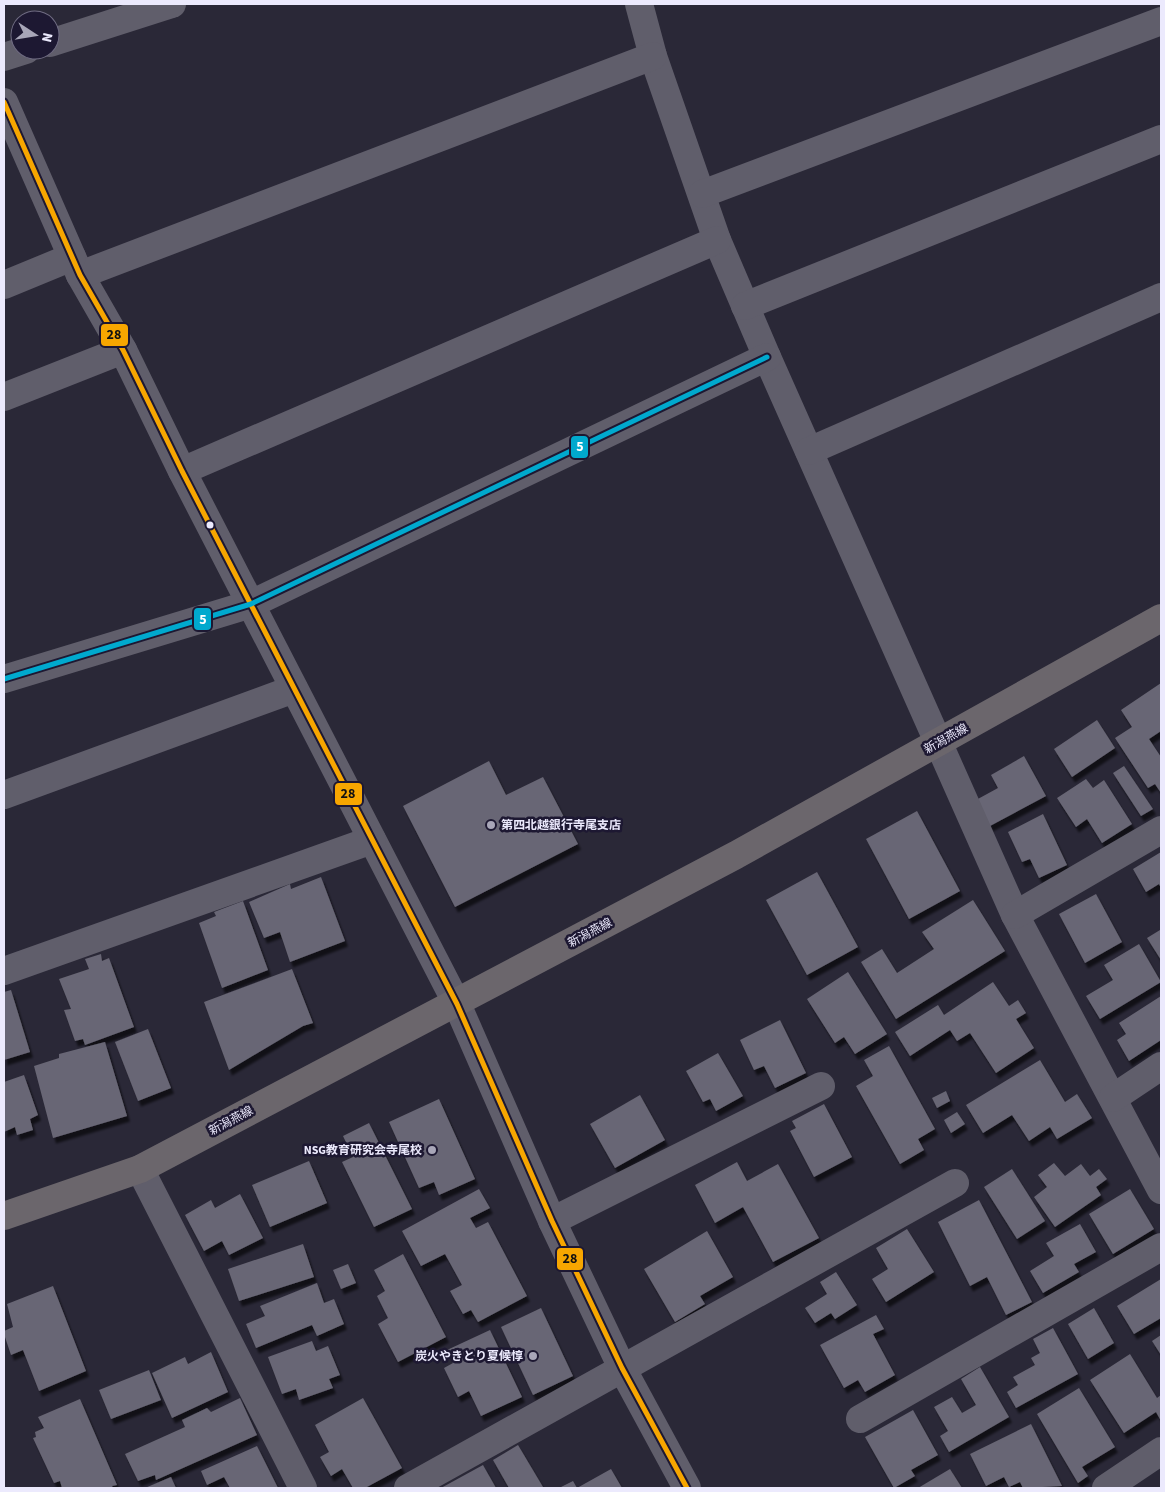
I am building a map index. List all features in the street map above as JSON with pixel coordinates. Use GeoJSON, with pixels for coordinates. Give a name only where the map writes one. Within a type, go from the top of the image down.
{"type":"FeatureCollection","features":[{"type":"Feature","properties":{"kind":"main road","name":"新潟燕線"},"geometry":{"type":"LineString","coordinates":[[4,1216],[140,1169],[457,1004],[736,855],[1161,618]]}},
{"type":"Feature","properties":{"kind":"street"},"geometry":{"type":"LineString","coordinates":[[60,39],[172,4]]}},
{"type":"Feature","properties":{"kind":"street"},"geometry":{"type":"LineString","coordinates":[[639,4],[653,56],[717,240],[766,357],[1014,915],[1161,1190]]}},
{"type":"Feature","properties":{"kind":"street"},"geometry":{"type":"LineString","coordinates":[[702,194],[1161,21]]}},
{"type":"Feature","properties":{"kind":"street"},"geometry":{"type":"LineString","coordinates":[[4,285],[76,266],[653,56]]}},
{"type":"Feature","properties":{"kind":"street"},"geometry":{"type":"LineString","coordinates":[[4,102],[76,266],[123,350],[182,471],[457,1004],[552,1221],[622,1368],[687,1488]]}},
{"type":"Feature","properties":{"kind":"street"},"geometry":{"type":"LineString","coordinates":[[745,306],[1161,139]]}},
{"type":"Feature","properties":{"kind":"street"},"geometry":{"type":"LineString","coordinates":[[182,471],[717,240]]}},
{"type":"Feature","properties":{"kind":"street"},"geometry":{"type":"LineString","coordinates":[[809,451],[1161,297]]}},
{"type":"Feature","properties":{"kind":"street"},"geometry":{"type":"LineString","coordinates":[[4,397],[123,350]]}},
{"type":"Feature","properties":{"kind":"street"},"geometry":{"type":"LineString","coordinates":[[4,679],[251,604],[766,357]]}},
{"type":"Feature","properties":{"kind":"street"},"geometry":{"type":"LineString","coordinates":[[4,795],[294,689]]}},
{"type":"Feature","properties":{"kind":"street"},"geometry":{"type":"LineString","coordinates":[[1014,915],[1161,830]]}},
{"type":"Feature","properties":{"kind":"street"},"geometry":{"type":"LineString","coordinates":[[4,971],[372,840]]}},
{"type":"Feature","properties":{"kind":"street"},"geometry":{"type":"LineString","coordinates":[[1113,1098],[1161,1066]]}},
{"type":"Feature","properties":{"kind":"street"},"geometry":{"type":"LineString","coordinates":[[552,1221],[821,1086]]}},
{"type":"Feature","properties":{"kind":"street"},"geometry":{"type":"LineString","coordinates":[[140,1169],[303,1488]]}},
{"type":"Feature","properties":{"kind":"street"},"geometry":{"type":"LineString","coordinates":[[408,1488],[956,1183]]}},
{"type":"Feature","properties":{"kind":"street"},"geometry":{"type":"LineString","coordinates":[[860,1419],[1161,1247]]}},
{"type":"Feature","properties":{"kind":"street"},"geometry":{"type":"LineString","coordinates":[[1106,1488],[1161,1451]]}},
{"type":"Feature","properties":{"kind":"building"},"geometry":{"type":"Polygon","coordinates":[[[1161,683],[1161,731],[1149,739],[1161,757],[1161,793],[1155,784],[1148,788],[1115,738],[1132,727],[1121,710],[1161,683]]]}},
{"type":"Feature","properties":{"kind":"building"},"geometry":{"type":"Polygon","coordinates":[[[1097,720],[1115,748],[1072,777],[1054,749],[1097,720]]]}},
{"type":"Feature","properties":{"kind":"building"},"geometry":{"type":"Polygon","coordinates":[[[1024,756],[1046,796],[990,826],[976,800],[998,788],[991,775],[1024,756]]]}},
{"type":"Feature","properties":{"kind":"building","name":"第四北越銀行寺尾支店"},"geometry":{"type":"Polygon","coordinates":[[[489,761],[506,795],[543,777],[578,844],[455,907],[403,806],[489,761]]]}},
{"type":"Feature","properties":{"kind":"building"},"geometry":{"type":"Polygon","coordinates":[[[1124,766],[1153,809],[1141,816],[1113,773],[1124,766]]]}},
{"type":"Feature","properties":{"kind":"building"},"geometry":{"type":"Polygon","coordinates":[[[1086,779],[1093,788],[1104,780],[1132,824],[1102,843],[1087,819],[1076,827],[1057,798],[1086,779]]]}},
{"type":"Feature","properties":{"kind":"building"},"geometry":{"type":"Polygon","coordinates":[[[917,811],[960,891],[909,919],[866,839],[917,811]]]}},
{"type":"Feature","properties":{"kind":"building"},"geometry":{"type":"Polygon","coordinates":[[[1043,814],[1067,865],[1039,878],[1030,859],[1022,862],[1008,832],[1043,814]]]}},
{"type":"Feature","properties":{"kind":"building"},"geometry":{"type":"Polygon","coordinates":[[[1161,852],[1161,888],[1159,884],[1146,892],[1133,869],[1161,852]]]}},
{"type":"Feature","properties":{"kind":"building"},"geometry":{"type":"Polygon","coordinates":[[[817,872],[858,947],[807,975],[766,900],[817,872]]]}},
{"type":"Feature","properties":{"kind":"building"},"geometry":{"type":"Polygon","coordinates":[[[321,877],[345,941],[290,962],[280,932],[264,938],[249,902],[290,884],[291,889],[321,877]]]}},
{"type":"Feature","properties":{"kind":"building"},"geometry":{"type":"Polygon","coordinates":[[[1096,894],[1122,942],[1085,963],[1059,914],[1096,894]]]}},
{"type":"Feature","properties":{"kind":"building"},"geometry":{"type":"Polygon","coordinates":[[[973,900],[1005,951],[896,1019],[861,962],[882,949],[897,973],[934,949],[922,932],[973,900]]]}},
{"type":"Feature","properties":{"kind":"building"},"geometry":{"type":"Polygon","coordinates":[[[243,901],[268,970],[222,988],[199,923],[216,916],[214,912],[243,901]]]}},
{"type":"Feature","properties":{"kind":"building"},"geometry":{"type":"Polygon","coordinates":[[[1161,931],[1161,960],[1147,938],[1161,931]]]}},
{"type":"Feature","properties":{"kind":"building"},"geometry":{"type":"Polygon","coordinates":[[[1139,944],[1161,982],[1100,1019],[1086,996],[1113,980],[1104,965],[1139,944]]]}},
{"type":"Feature","properties":{"kind":"building"},"geometry":{"type":"Polygon","coordinates":[[[101,954],[102,961],[109,958],[134,1027],[85,1045],[83,1039],[75,1041],[64,1010],[71,1009],[59,979],[89,969],[85,959],[101,954]]]}},
{"type":"Feature","properties":{"kind":"building"},"geometry":{"type":"Polygon","coordinates":[[[292,969],[313,1023],[303,1026],[229,1070],[204,1002],[292,969]]]}},
{"type":"Feature","properties":{"kind":"building"},"geometry":{"type":"Polygon","coordinates":[[[848,972],[887,1034],[855,1054],[844,1037],[835,1043],[807,999],[848,972]]]}},
{"type":"Feature","properties":{"kind":"building"},"geometry":{"type":"Polygon","coordinates":[[[993,982],[1009,1006],[1018,1000],[1026,1013],[1016,1019],[1034,1048],[996,1073],[970,1033],[957,1041],[950,1030],[910,1056],[895,1032],[938,1005],[944,1015],[993,982]]]}},
{"type":"Feature","properties":{"kind":"building"},"geometry":{"type":"Polygon","coordinates":[[[11,990],[30,1052],[4,1060],[4,992],[11,990]]]}},
{"type":"Feature","properties":{"kind":"building"},"geometry":{"type":"Polygon","coordinates":[[[1161,996],[1161,1040],[1129,1061],[1117,1040],[1126,1034],[1119,1023],[1161,996]]]}},
{"type":"Feature","properties":{"kind":"building"},"geometry":{"type":"Polygon","coordinates":[[[780,1020],[806,1073],[775,1088],[764,1066],[754,1070],[740,1040],[780,1020]]]}},
{"type":"Feature","properties":{"kind":"building"},"geometry":{"type":"Polygon","coordinates":[[[148,1029],[171,1088],[138,1101],[115,1042],[148,1029]]]}},
{"type":"Feature","properties":{"kind":"building"},"geometry":{"type":"Polygon","coordinates":[[[105,1042],[127,1116],[53,1138],[34,1066],[59,1058],[59,1054],[105,1042]]]}},
{"type":"Feature","properties":{"kind":"building"},"geometry":{"type":"Polygon","coordinates":[[[889,1046],[935,1129],[918,1139],[924,1150],[900,1164],[856,1086],[873,1076],[864,1060],[889,1046]]]}},
{"type":"Feature","properties":{"kind":"building"},"geometry":{"type":"Polygon","coordinates":[[[718,1053],[743,1096],[716,1111],[710,1099],[703,1102],[686,1071],[718,1053]]]}},
{"type":"Feature","properties":{"kind":"building"},"geometry":{"type":"Polygon","coordinates":[[[1040,1060],[1065,1102],[1077,1094],[1092,1118],[1057,1139],[1050,1127],[1029,1141],[1012,1115],[983,1133],[966,1105],[1040,1060]]]}},
{"type":"Feature","properties":{"kind":"building"},"geometry":{"type":"Polygon","coordinates":[[[24,1075],[38,1115],[30,1119],[33,1130],[17,1135],[15,1127],[4,1132],[4,1082],[24,1075]]]}},
{"type":"Feature","properties":{"kind":"building"},"geometry":{"type":"Polygon","coordinates":[[[946,1091],[950,1101],[937,1108],[932,1098],[946,1091]]]}},
{"type":"Feature","properties":{"kind":"building"},"geometry":{"type":"Polygon","coordinates":[[[640,1095],[665,1140],[615,1168],[590,1124],[640,1095]]]}},
{"type":"Feature","properties":{"kind":"building","name":"NSG教育研究会寺尾校"},"geometry":{"type":"Polygon","coordinates":[[[439,1099],[475,1179],[439,1195],[434,1182],[419,1188],[389,1122],[439,1099]]]}},
{"type":"Feature","properties":{"kind":"building"},"geometry":{"type":"Polygon","coordinates":[[[824,1104],[852,1157],[814,1177],[790,1131],[796,1128],[792,1121],[824,1104]]]}},
{"type":"Feature","properties":{"kind":"building"},"geometry":{"type":"Polygon","coordinates":[[[957,1112],[965,1124],[951,1133],[944,1120],[957,1112]]]}},
{"type":"Feature","properties":{"kind":"building"},"geometry":{"type":"Polygon","coordinates":[[[369,1123],[412,1209],[374,1227],[342,1162],[353,1157],[343,1136],[369,1123]]]}},
{"type":"Feature","properties":{"kind":"building"},"geometry":{"type":"Polygon","coordinates":[[[309,1161],[327,1203],[270,1227],[252,1185],[309,1161]]]}},
{"type":"Feature","properties":{"kind":"building"},"geometry":{"type":"Polygon","coordinates":[[[737,1162],[747,1181],[778,1164],[819,1238],[773,1262],[743,1207],[715,1223],[695,1185],[737,1162]]]}},
{"type":"Feature","properties":{"kind":"building"},"geometry":{"type":"Polygon","coordinates":[[[1054,1163],[1065,1176],[1081,1164],[1090,1176],[1099,1169],[1107,1179],[1096,1187],[1101,1195],[1055,1227],[1034,1197],[1047,1187],[1038,1175],[1054,1163]]]}},
{"type":"Feature","properties":{"kind":"building"},"geometry":{"type":"Polygon","coordinates":[[[1012,1169],[1045,1221],[1017,1239],[984,1187],[1012,1169]]]}},
{"type":"Feature","properties":{"kind":"building"},"geometry":{"type":"Polygon","coordinates":[[[479,1189],[490,1208],[470,1218],[476,1228],[488,1222],[527,1296],[478,1322],[471,1310],[463,1314],[450,1291],[462,1285],[445,1254],[421,1266],[402,1231],[479,1189]]]}},
{"type":"Feature","properties":{"kind":"building"},"geometry":{"type":"Polygon","coordinates":[[[1130,1189],[1154,1229],[1113,1254],[1089,1214],[1130,1189]]]}},
{"type":"Feature","properties":{"kind":"building"},"geometry":{"type":"Polygon","coordinates":[[[240,1194],[263,1238],[229,1255],[222,1241],[204,1251],[185,1215],[211,1200],[215,1208],[240,1194]]]}},
{"type":"Feature","properties":{"kind":"building"},"geometry":{"type":"Polygon","coordinates":[[[979,1200],[1032,1302],[1006,1315],[987,1277],[970,1286],[938,1222],[979,1200]]]}},
{"type":"Feature","properties":{"kind":"building"},"geometry":{"type":"Polygon","coordinates":[[[1080,1224],[1096,1252],[1074,1264],[1079,1272],[1043,1293],[1030,1271],[1054,1256],[1046,1243],[1080,1224]]]}},
{"type":"Feature","properties":{"kind":"building"},"geometry":{"type":"Polygon","coordinates":[[[907,1229],[934,1272],[886,1302],[872,1279],[888,1269],[876,1248],[907,1229]]]}},
{"type":"Feature","properties":{"kind":"building"},"geometry":{"type":"Polygon","coordinates":[[[707,1231],[733,1277],[700,1296],[705,1304],[675,1322],[644,1269],[707,1231]]]}},
{"type":"Feature","properties":{"kind":"building"},"geometry":{"type":"Polygon","coordinates":[[[303,1244],[314,1277],[239,1301],[228,1269],[303,1244]]]}},
{"type":"Feature","properties":{"kind":"building"},"geometry":{"type":"Polygon","coordinates":[[[403,1254],[446,1337],[398,1362],[378,1324],[388,1318],[377,1296],[385,1291],[374,1270],[403,1254]]]}},
{"type":"Feature","properties":{"kind":"building"},"geometry":{"type":"Polygon","coordinates":[[[348,1264],[356,1283],[341,1289],[333,1270],[348,1264]]]}},
{"type":"Feature","properties":{"kind":"building"},"geometry":{"type":"Polygon","coordinates":[[[836,1272],[857,1305],[835,1319],[831,1313],[815,1323],[805,1308],[827,1294],[820,1282],[836,1272]]]}},
{"type":"Feature","properties":{"kind":"building"},"geometry":{"type":"Polygon","coordinates":[[[1161,1279],[1161,1318],[1134,1334],[1117,1306],[1161,1279]]]}},
{"type":"Feature","properties":{"kind":"building"},"geometry":{"type":"Polygon","coordinates":[[[317,1283],[324,1303],[334,1299],[344,1324],[317,1336],[312,1325],[256,1348],[246,1324],[265,1316],[260,1306],[317,1283]]]}},
{"type":"Feature","properties":{"kind":"building"},"geometry":{"type":"Polygon","coordinates":[[[53,1286],[86,1371],[39,1391],[23,1350],[11,1355],[4,1334],[4,1331],[13,1327],[7,1304],[53,1286]]]}},
{"type":"Feature","properties":{"kind":"building"},"geometry":{"type":"Polygon","coordinates":[[[541,1308],[573,1376],[533,1395],[501,1327],[541,1308]]]}},
{"type":"Feature","properties":{"kind":"building"},"geometry":{"type":"Polygon","coordinates":[[[1094,1308],[1114,1343],[1088,1359],[1068,1324],[1094,1308]]]}},
{"type":"Feature","properties":{"kind":"building"},"geometry":{"type":"Polygon","coordinates":[[[876,1315],[884,1329],[873,1334],[895,1375],[865,1392],[858,1380],[844,1388],[820,1345],[876,1315]]]}},
{"type":"Feature","properties":{"kind":"building"},"geometry":{"type":"Polygon","coordinates":[[[1053,1328],[1078,1374],[1016,1408],[1007,1392],[1018,1385],[1013,1377],[1035,1365],[1031,1358],[1040,1353],[1033,1339],[1053,1328]]]}},
{"type":"Feature","properties":{"kind":"building"},"geometry":{"type":"Polygon","coordinates":[[[490,1330],[522,1397],[481,1416],[469,1391],[458,1397],[444,1368],[453,1363],[447,1350],[490,1330]]]}},
{"type":"Feature","properties":{"kind":"building"},"geometry":{"type":"Polygon","coordinates":[[[1161,1335],[1161,1355],[1152,1341],[1161,1335]]]}},
{"type":"Feature","properties":{"kind":"building"},"geometry":{"type":"Polygon","coordinates":[[[312,1341],[316,1351],[328,1346],[340,1375],[329,1379],[333,1388],[299,1400],[296,1389],[282,1394],[268,1357],[312,1341]]]}},
{"type":"Feature","properties":{"kind":"building"},"geometry":{"type":"Polygon","coordinates":[[[211,1352],[228,1392],[172,1418],[152,1373],[185,1357],[188,1364],[211,1352]]]}},
{"type":"Feature","properties":{"kind":"building"},"geometry":{"type":"Polygon","coordinates":[[[1130,1354],[1157,1398],[1161,1395],[1161,1421],[1156,1412],[1124,1433],[1090,1380],[1130,1354]]]}},
{"type":"Feature","properties":{"kind":"building"},"geometry":{"type":"Polygon","coordinates":[[[980,1367],[1009,1417],[949,1452],[940,1436],[948,1431],[934,1407],[952,1397],[962,1413],[976,1405],[961,1379],[980,1367]]]}},
{"type":"Feature","properties":{"kind":"building"},"geometry":{"type":"Polygon","coordinates":[[[149,1370],[161,1400],[111,1419],[99,1390],[149,1370]]]}},
{"type":"Feature","properties":{"kind":"building"},"geometry":{"type":"Polygon","coordinates":[[[1079,1388],[1115,1447],[1082,1467],[1088,1476],[1078,1483],[1037,1414],[1079,1388]]]}},
{"type":"Feature","properties":{"kind":"building"},"geometry":{"type":"Polygon","coordinates":[[[240,1398],[257,1435],[156,1480],[155,1475],[138,1481],[125,1454],[185,1427],[182,1420],[207,1408],[211,1412],[240,1398]]]}},
{"type":"Feature","properties":{"kind":"building"},"geometry":{"type":"Polygon","coordinates":[[[363,1398],[402,1468],[365,1488],[353,1488],[342,1469],[331,1476],[320,1457],[329,1452],[315,1425],[363,1398]]]}},
{"type":"Feature","properties":{"kind":"building"},"geometry":{"type":"Polygon","coordinates":[[[80,1399],[117,1485],[112,1486],[113,1488],[62,1488],[60,1481],[54,1483],[33,1438],[36,1437],[35,1432],[44,1428],[38,1417],[80,1399]]]}},
{"type":"Feature","properties":{"kind":"building"},"geometry":{"type":"Polygon","coordinates":[[[913,1410],[938,1455],[911,1470],[915,1476],[894,1488],[865,1437],[913,1410]]]}},
{"type":"Feature","properties":{"kind":"building"},"geometry":{"type":"Polygon","coordinates":[[[1031,1424],[1062,1486],[1023,1488],[1020,1482],[1009,1487],[1004,1477],[986,1486],[970,1454],[1031,1424]]]}},
{"type":"Feature","properties":{"kind":"building"},"geometry":{"type":"Polygon","coordinates":[[[518,1445],[542,1488],[509,1488],[493,1460],[518,1445]]]}},
{"type":"Feature","properties":{"kind":"building"},"geometry":{"type":"Polygon","coordinates":[[[257,1446],[278,1488],[230,1488],[224,1477],[207,1485],[201,1471],[257,1446]]]}},
{"type":"Feature","properties":{"kind":"building"},"geometry":{"type":"Polygon","coordinates":[[[483,1465],[496,1488],[441,1488],[483,1465]]]}},
{"type":"Feature","properties":{"kind":"building"},"geometry":{"type":"Polygon","coordinates":[[[611,1469],[622,1488],[577,1488],[611,1469]]]}},
{"type":"Feature","properties":{"kind":"building"},"geometry":{"type":"Polygon","coordinates":[[[950,1469],[962,1488],[918,1488],[950,1469]]]}},
{"type":"Feature","properties":{"kind":"building"},"geometry":{"type":"Polygon","coordinates":[[[171,1477],[176,1488],[145,1488],[171,1477]]]}},
{"type":"Feature","properties":{"kind":"building"},"geometry":{"type":"Polygon","coordinates":[[[573,1481],[577,1488],[559,1488],[573,1481]]]}},
{"type":"Feature","properties":{"kind":"transit line","name":"28"},"geometry":{"type":"LineString","coordinates":[[4,102],[80,275],[123,350],[182,471],[457,1004],[552,1221],[622,1368],[687,1488]]}},
{"type":"Feature","properties":{"kind":"transit line","name":"5"},"geometry":{"type":"LineString","coordinates":[[4,679],[251,604],[767,357]]}},
{"type":"Feature","properties":{"kind":"place","name":"第四北越銀行寺尾支店"},"geometry":{"type":"Point","coordinates":[491,825]}},
{"type":"Feature","properties":{"kind":"place","name":"NSG教育研究会寺尾校"},"geometry":{"type":"Point","coordinates":[432,1150]}},
{"type":"Feature","properties":{"kind":"place","name":"炭火やきとり夏候惇"},"geometry":{"type":"Point","coordinates":[533,1356]}}]}
